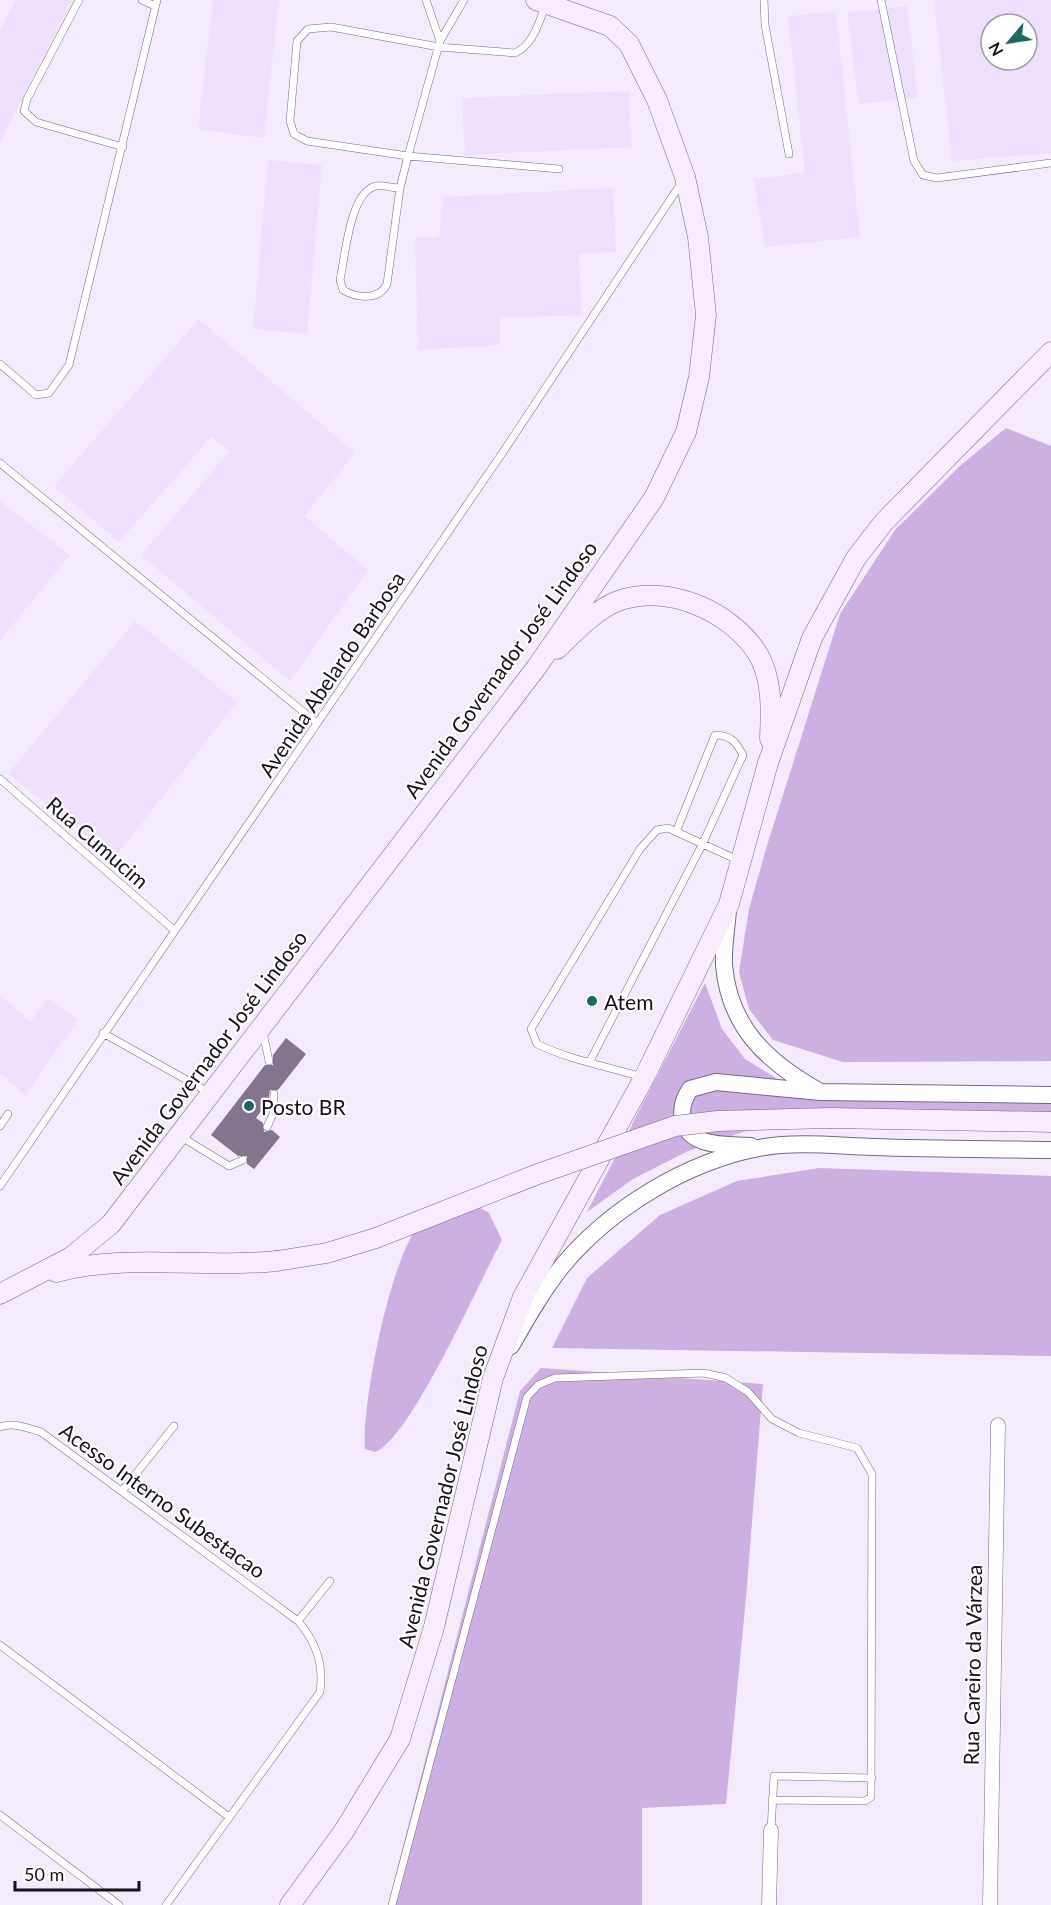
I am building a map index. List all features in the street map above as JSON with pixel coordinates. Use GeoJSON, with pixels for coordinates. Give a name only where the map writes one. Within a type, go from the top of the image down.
{"type":"FeatureCollection","features":[{"type":"Feature","properties":{"kind":"main road","name":"Avenida Governador José Lindoso"},"geometry":{"type":"LineString","coordinates":[[0,1294],[40,1276],[86,1246],[111,1224],[536,668],[654,498],[686,432],[699,377],[706,315],[698,237],[685,177],[657,100],[629,44],[610,26],[541,2]]}},
{"type":"Feature","properties":{"kind":"main road","name":"Avenida Governador José Lindoso"},"geometry":{"type":"LineString","coordinates":[[290,1905],[301,1897],[367,1797],[400,1739],[434,1627],[493,1378],[523,1297],[644,1078],[729,904],[768,763],[812,638],[856,558],[913,490],[1051,352]]}},
{"type":"Feature","properties":{"kind":"main road"},"geometry":{"type":"LineString","coordinates":[[536,668],[585,624],[617,602],[649,595],[695,604],[725,620],[758,655],[771,701],[768,763]]}},
{"type":"Feature","properties":{"kind":"main road"},"geometry":{"type":"LineString","coordinates":[[40,1276],[89,1265],[147,1260],[253,1263],[327,1253],[376,1238],[538,1174],[675,1126],[718,1121],[830,1118],[1051,1122]]}},
{"type":"Feature","properties":{"kind":"street"},"geometry":{"type":"LineString","coordinates":[[729,904],[724,963],[733,1007],[753,1041],[777,1066],[820,1092]]}},
{"type":"Feature","properties":{"kind":"street"},"geometry":{"type":"LineString","coordinates":[[1051,1095],[820,1092],[716,1082],[690,1089],[680,1110],[684,1124],[691,1134],[703,1141],[761,1147],[804,1145],[1051,1150]]}},
{"type":"Feature","properties":{"kind":"street"},"geometry":{"type":"LineString","coordinates":[[493,1378],[537,1301],[563,1266],[606,1224],[657,1188],[713,1160],[761,1147]]}},
{"type":"Feature","properties":{"kind":"street","name":"Rua Careiro da Várzea"},"geometry":{"type":"LineString","coordinates":[[990,1905],[998,1425]]}},
{"type":"Feature","properties":{"kind":"street"},"geometry":{"type":"LineString","coordinates":[[769,1905],[771,1830]]}},
{"type":"Feature","properties":{"kind":"lane"},"geometry":{"type":"LineString","coordinates":[[79,0],[27,99],[24,111],[36,122],[123,147]]}},
{"type":"Feature","properties":{"kind":"lane"},"geometry":{"type":"LineString","coordinates":[[0,364],[36,395],[49,393],[69,365],[156,3],[142,0]]}},
{"type":"Feature","properties":{"kind":"lane"},"geometry":{"type":"LineString","coordinates":[[426,0],[439,44]]}},
{"type":"Feature","properties":{"kind":"lane"},"geometry":{"type":"LineString","coordinates":[[400,188],[376,186],[364,193],[355,207],[340,279],[343,290],[352,295],[375,296],[383,292],[387,284],[400,188],[408,156],[439,44],[464,0]]}},
{"type":"Feature","properties":{"kind":"lane"},"geometry":{"type":"LineString","coordinates":[[764,0],[765,24],[789,154]]}},
{"type":"Feature","properties":{"kind":"lane"},"geometry":{"type":"LineString","coordinates":[[881,0],[914,160],[923,175],[937,178],[1051,163]]}},
{"type":"Feature","properties":{"kind":"lane"},"geometry":{"type":"LineString","coordinates":[[541,2],[531,41],[525,48],[515,53],[331,27],[308,28],[297,41],[290,121],[294,134],[307,141],[408,156],[559,169]]}},
{"type":"Feature","properties":{"kind":"lane","name":"Avenida Abelardo Barbosa"},"geometry":{"type":"LineString","coordinates":[[0,1186],[510,442],[685,177]]}},
{"type":"Feature","properties":{"kind":"lane"},"geometry":{"type":"LineString","coordinates":[[0,463],[317,723]]}},
{"type":"Feature","properties":{"kind":"lane"},"geometry":{"type":"LineString","coordinates":[[590,1061],[702,845],[743,755],[735,741],[726,735],[715,735],[676,832]]}},
{"type":"Feature","properties":{"kind":"lane","name":"Rua Cumucim"},"geometry":{"type":"LineString","coordinates":[[0,779],[174,930]]}},
{"type":"Feature","properties":{"kind":"lane"},"geometry":{"type":"LineString","coordinates":[[644,1078],[590,1061],[563,1057],[537,1044],[531,1029],[640,849],[657,830],[668,828],[741,862]]}},
{"type":"Feature","properties":{"kind":"lane"},"geometry":{"type":"LineString","coordinates":[[262,1026],[268,1061]]}},
{"type":"Feature","properties":{"kind":"lane"},"geometry":{"type":"LineString","coordinates":[[103,1033],[211,1094]]}},
{"type":"Feature","properties":{"kind":"lane"},"geometry":{"type":"LineString","coordinates":[[267,1127],[273,1114],[274,1094]]}},
{"type":"Feature","properties":{"kind":"lane"},"geometry":{"type":"LineString","coordinates":[[0,1126],[8,1114]]}},
{"type":"Feature","properties":{"kind":"lane"},"geometry":{"type":"LineString","coordinates":[[179,1136],[229,1166],[243,1160]]}},
{"type":"Feature","properties":{"kind":"lane"},"geometry":{"type":"LineString","coordinates":[[392,1905],[527,1397],[538,1385],[555,1378],[704,1373],[726,1378],[748,1392],[772,1419],[799,1432],[857,1448],[872,1474],[871,1797],[865,1801],[772,1800]]}},
{"type":"Feature","properties":{"kind":"lane","name":"Acesso Interno Subestacao"},"geometry":{"type":"LineString","coordinates":[[0,1427],[24,1426],[41,1432],[123,1490],[298,1621],[313,1637],[322,1676],[320,1692],[166,1905]]}},
{"type":"Feature","properties":{"kind":"lane"},"geometry":{"type":"LineString","coordinates":[[123,1490],[174,1426]]}},
{"type":"Feature","properties":{"kind":"lane"},"geometry":{"type":"LineString","coordinates":[[298,1621],[330,1581]]}},
{"type":"Feature","properties":{"kind":"lane"},"geometry":{"type":"LineString","coordinates":[[0,1645],[229,1817]]}},
{"type":"Feature","properties":{"kind":"lane"},"geometry":{"type":"LineString","coordinates":[[771,1830],[772,1779],[777,1775],[872,1778]]}},
{"type":"Feature","properties":{"kind":"lane"},"geometry":{"type":"LineString","coordinates":[[0,1815],[119,1905]]}},
{"type":"Feature","properties":{"kind":"shaded area"},"geometry":{"type":"Polygon","coordinates":[[[16,0],[72,0],[0,142],[0,31],[16,0]]]}},
{"type":"Feature","properties":{"kind":"shaded area"},"geometry":{"type":"Polygon","coordinates":[[[213,0],[279,0],[264,138],[198,129],[213,0]]]}},
{"type":"Feature","properties":{"kind":"shaded area"},"geometry":{"type":"Polygon","coordinates":[[[934,0],[1051,0],[1051,153],[952,161],[934,0]]]}},
{"type":"Feature","properties":{"kind":"shaded area"},"geometry":{"type":"Polygon","coordinates":[[[907,6],[918,98],[859,104],[847,12],[907,6]]]}},
{"type":"Feature","properties":{"kind":"shaded area"},"geometry":{"type":"Polygon","coordinates":[[[836,12],[860,237],[765,247],[754,179],[805,173],[788,16],[836,12]]]}},
{"type":"Feature","properties":{"kind":"shaded area"},"geometry":{"type":"Polygon","coordinates":[[[629,91],[631,147],[465,155],[462,98],[629,91]]]}},
{"type":"Feature","properties":{"kind":"shaded area"},"geometry":{"type":"Polygon","coordinates":[[[268,160],[322,165],[307,334],[253,329],[268,160]]]}},
{"type":"Feature","properties":{"kind":"shaded area"},"geometry":{"type":"Polygon","coordinates":[[[613,188],[616,252],[579,254],[582,315],[500,318],[500,345],[418,350],[415,238],[439,238],[443,197],[613,188]]]}},
{"type":"Feature","properties":{"kind":"shaded area"},"geometry":{"type":"Polygon","coordinates":[[[199,319],[355,453],[304,516],[368,570],[290,681],[141,555],[230,451],[211,437],[119,542],[54,486],[199,319]]]}},
{"type":"Feature","properties":{"kind":"shaded area"},"geometry":{"type":"Polygon","coordinates":[[[1006,428],[1051,446],[1051,1061],[843,1062],[773,1040],[749,1009],[739,972],[749,909],[840,614],[895,530],[961,465],[1006,428]]]}},
{"type":"Feature","properties":{"kind":"shaded area"},"geometry":{"type":"Polygon","coordinates":[[[0,501],[70,555],[0,640],[0,501]]]}},
{"type":"Feature","properties":{"kind":"shaded area"},"geometry":{"type":"Polygon","coordinates":[[[135,621],[237,702],[115,857],[8,774],[135,621]]]}},
{"type":"Feature","properties":{"kind":"shaded area"},"geometry":{"type":"Polygon","coordinates":[[[705,983],[722,1029],[745,1059],[789,1086],[1051,1096],[1051,1129],[808,1125],[746,1131],[688,1151],[633,1179],[587,1212],[705,983]]]}},
{"type":"Feature","properties":{"kind":"shaded area"},"geometry":{"type":"Polygon","coordinates":[[[0,995],[31,1022],[47,998],[78,1020],[25,1095],[0,1073],[0,995]]]}},
{"type":"Feature","properties":{"kind":"shaded area"},"geometry":{"type":"Polygon","coordinates":[[[819,1168],[1051,1176],[1051,1356],[552,1348],[587,1278],[660,1215],[737,1181],[819,1168]]]}},
{"type":"Feature","properties":{"kind":"shaded area"},"geometry":{"type":"Polygon","coordinates":[[[461,1197],[489,1213],[502,1240],[444,1355],[408,1417],[391,1439],[376,1452],[365,1449],[365,1428],[373,1366],[389,1295],[399,1264],[410,1238],[422,1222],[461,1197]]]}},
{"type":"Feature","properties":{"kind":"shaded area"},"geometry":{"type":"Polygon","coordinates":[[[541,1368],[763,1384],[746,1598],[726,1804],[642,1808],[642,1905],[388,1905],[520,1391],[541,1368]]]}},
{"type":"Feature","properties":{"kind":"building","name":"Posto BR"},"geometry":{"type":"Polygon","coordinates":[[[286,1038],[306,1054],[278,1090],[270,1090],[268,1102],[256,1118],[263,1123],[264,1132],[272,1130],[280,1137],[254,1169],[247,1164],[247,1156],[238,1156],[211,1135],[265,1065],[273,1065],[273,1055],[286,1038]]]}},
{"type":"Feature","properties":{"kind":"place","name":"Atem"},"geometry":{"type":"Point","coordinates":[592,1001]}},
{"type":"Feature","properties":{"kind":"place","name":"Posto BR"},"geometry":{"type":"Point","coordinates":[249,1106]}}]}
